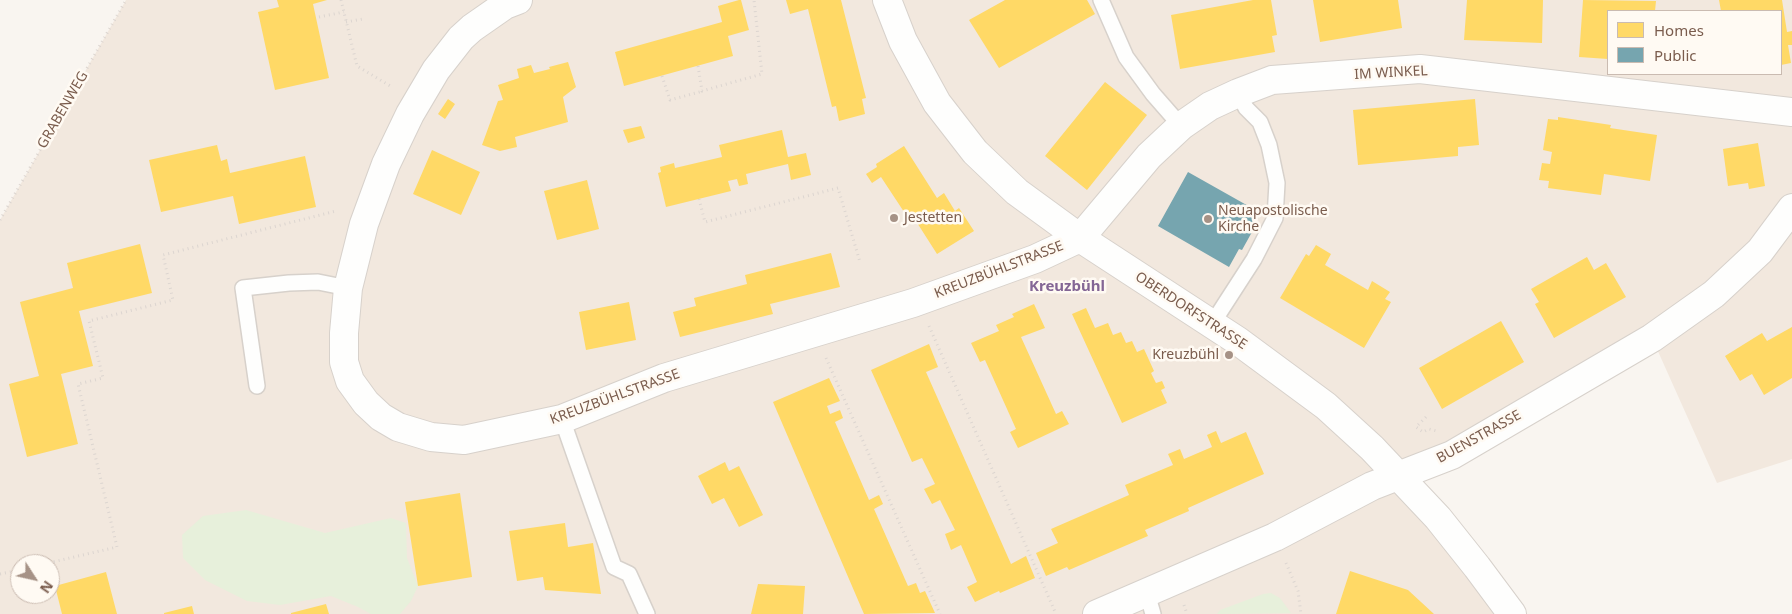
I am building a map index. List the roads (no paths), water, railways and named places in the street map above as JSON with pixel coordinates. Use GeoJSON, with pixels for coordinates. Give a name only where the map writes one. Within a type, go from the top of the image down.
{"type":"FeatureCollection","features":[{"type":"Feature","properties":{"kind":"street","name":"KREUZBÜHLSTRASSE"},"geometry":{"type":"LineString","coordinates":[[518,0],[505,5],[461,38],[436,70],[410,114],[386,164],[364,224],[348,288],[344,333],[344,362],[350,381],[366,403],[398,427],[431,437],[464,440],[562,419],[664,378],[918,301],[1035,259],[1080,238]]}},
{"type":"Feature","properties":{"kind":"street","name":"OBERDORFSTRASSE"},"geometry":{"type":"LineString","coordinates":[[887,0],[903,41],[937,102],[975,152],[1017,192],[1080,238],[1238,341],[1326,406],[1372,448],[1438,518],[1512,614]]}},
{"type":"Feature","properties":{"kind":"street","name":"IM WINKEL"},"geometry":{"type":"LineString","coordinates":[[1080,238],[1149,156],[1180,126],[1210,106],[1272,80],[1420,69],[1792,112]]}},
{"type":"Feature","properties":{"kind":"street","name":"BUENSTRASSE"},"geometry":{"type":"LineString","coordinates":[[1097,614],[1150,603],[1372,486],[1452,455],[1652,338],[1714,294],[1760,251],[1792,208]]}},
{"type":"Feature","properties":{"kind":"lane"},"geometry":{"type":"LineString","coordinates":[[1102,0],[1126,57],[1153,94],[1180,126]]}},
{"type":"Feature","properties":{"kind":"lane"},"geometry":{"type":"LineString","coordinates":[[1212,324],[1254,259],[1275,218],[1277,183],[1269,145],[1260,122],[1246,108],[1238,93]]}},
{"type":"Feature","properties":{"kind":"lane"},"geometry":{"type":"LineString","coordinates":[[257,386],[243,288],[318,282],[348,288]]}},
{"type":"Feature","properties":{"kind":"lane"},"geometry":{"type":"LineString","coordinates":[[562,419],[614,567],[629,574],[647,614]]}},
{"type":"Feature","properties":{"kind":"place","name":"Jestetten"},"geometry":{"type":"Point","coordinates":[894,218]}},
{"type":"Feature","properties":{"kind":"place","name":"Neuapostolische Kirche"},"geometry":{"type":"Point","coordinates":[1208,219]}},
{"type":"Feature","properties":{"kind":"place","name":"Kreuzbühl"},"geometry":{"type":"Point","coordinates":[1229,355]}},
{"type":"Feature","properties":{"kind":"district","name":"Kreuzbühl"},"geometry":{"type":"Point","coordinates":[1067,287]}}]}
